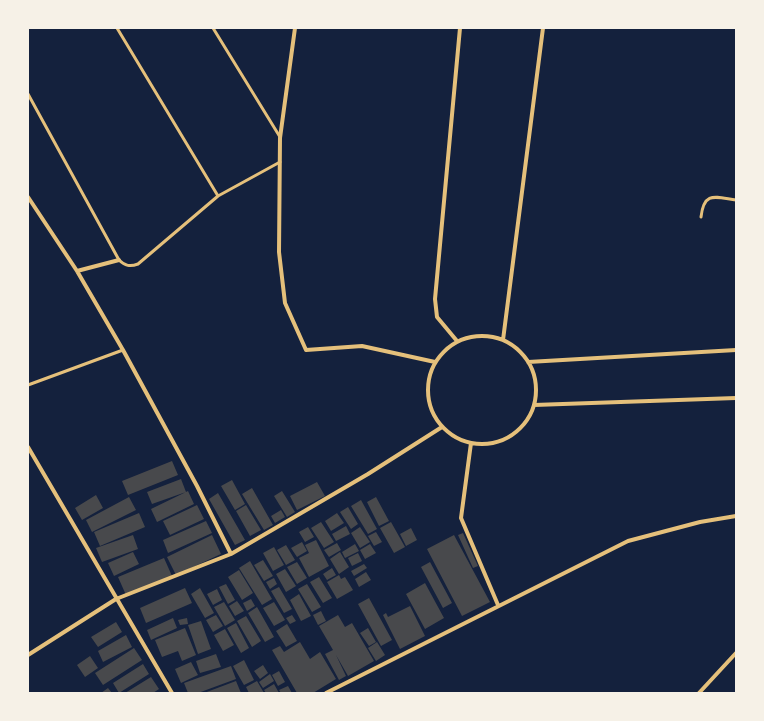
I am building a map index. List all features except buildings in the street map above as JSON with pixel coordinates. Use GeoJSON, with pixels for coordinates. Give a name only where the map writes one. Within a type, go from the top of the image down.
{"type":"FeatureCollection","features":[{"type":"Feature","properties":{"kind":"street"},"geometry":{"type":"LineString","coordinates":[[295,28],[280,138],[279,252],[285,303],[306,350],[362,346],[435,362]]}},
{"type":"Feature","properties":{"kind":"street"},"geometry":{"type":"LineString","coordinates":[[457,342],[437,317],[435,299],[460,28]]}},
{"type":"Feature","properties":{"kind":"street"},"geometry":{"type":"LineString","coordinates":[[503,340],[543,28]]}},
{"type":"Feature","properties":{"kind":"street"},"geometry":{"type":"LineString","coordinates":[[28,197],[77,271],[123,350],[197,486],[231,554]]}},
{"type":"Feature","properties":{"kind":"street"},"geometry":{"type":"LineString","coordinates":[[77,271],[119,260]]}},
{"type":"Feature","properties":{"kind":"street"},"geometry":{"type":"LineString","coordinates":[[488,336],[503,340],[517,349],[528,362],[534,376],[536,390],[534,405],[527,420],[516,432],[503,440],[487,444],[471,443],[455,437],[442,427],[432,412],[428,396],[428,379],[435,362],[444,350],[457,342],[472,337],[488,336]]}},
{"type":"Feature","properties":{"kind":"street"},"geometry":{"type":"LineString","coordinates":[[528,362],[736,350]]}},
{"type":"Feature","properties":{"kind":"street"},"geometry":{"type":"LineString","coordinates":[[534,405],[736,398]]}},
{"type":"Feature","properties":{"kind":"street"},"geometry":{"type":"LineString","coordinates":[[28,655],[116,600],[231,554],[368,474],[442,427]]}},
{"type":"Feature","properties":{"kind":"street"},"geometry":{"type":"LineString","coordinates":[[471,443],[461,518],[498,605]]}},
{"type":"Feature","properties":{"kind":"street"},"geometry":{"type":"LineString","coordinates":[[28,447],[116,600],[172,693]]}},
{"type":"Feature","properties":{"kind":"street"},"geometry":{"type":"LineString","coordinates":[[326,693],[628,540],[700,522],[736,516]]}},
{"type":"Feature","properties":{"kind":"street"},"geometry":{"type":"LineString","coordinates":[[699,693],[736,653]]}},
{"type":"Feature","properties":{"kind":"lane"},"geometry":{"type":"LineString","coordinates":[[117,28],[218,196]]}},
{"type":"Feature","properties":{"kind":"lane"},"geometry":{"type":"LineString","coordinates":[[213,28],[280,138]]}},
{"type":"Feature","properties":{"kind":"lane"},"geometry":{"type":"LineString","coordinates":[[28,94],[119,260],[124,265],[131,266],[138,264],[218,196],[280,162]]}},
{"type":"Feature","properties":{"kind":"lane"},"geometry":{"type":"LineString","coordinates":[[701,218],[702,205],[708,199],[714,197],[736,200]]}},
{"type":"Feature","properties":{"kind":"lane"},"geometry":{"type":"LineString","coordinates":[[28,385],[123,350]]}}]}
